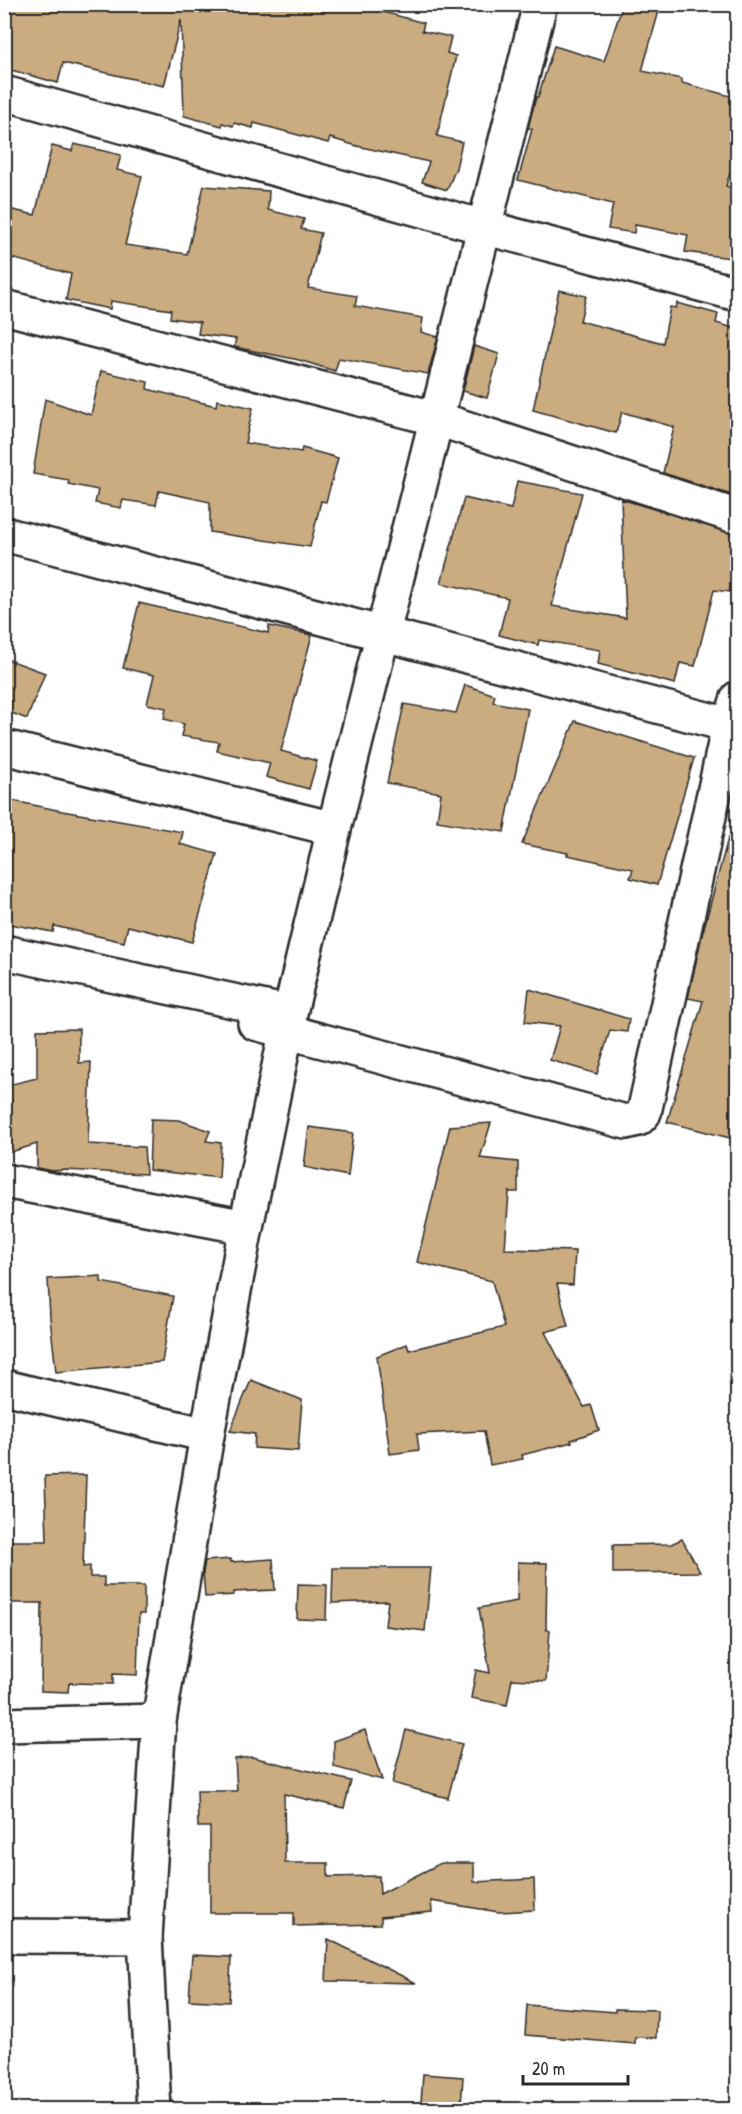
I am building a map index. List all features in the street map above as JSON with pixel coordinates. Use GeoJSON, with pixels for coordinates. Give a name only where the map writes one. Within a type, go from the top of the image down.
{"type":"FeatureCollection","features":[{"type":"Feature","properties":{"kind":"street"},"geometry":{"type":"LineString","coordinates":[[154,2109],[146,1937],[159,1721],[207,1435],[246,1227],[290,1013],[540,4]]}},
{"type":"Feature","properties":{"kind":"street"},"geometry":{"type":"LineString","coordinates":[[4,93],[483,227],[738,294]]}},
{"type":"Feature","properties":{"kind":"street"},"geometry":{"type":"LineString","coordinates":[[4,307],[438,419],[738,517]]}},
{"type":"Feature","properties":{"kind":"street"},"geometry":{"type":"LineString","coordinates":[[4,534],[383,633],[733,711],[644,1113],[638,1119],[626,1122],[255,1023]]}},
{"type":"Feature","properties":{"kind":"street"},"geometry":{"type":"LineString","coordinates":[[4,747],[334,829]]}},
{"type":"Feature","properties":{"kind":"street"},"geometry":{"type":"LineString","coordinates":[[4,952],[290,1013]]}},
{"type":"Feature","properties":{"kind":"street"},"geometry":{"type":"LineString","coordinates":[[4,1181],[246,1227]]}},
{"type":"Feature","properties":{"kind":"street"},"geometry":{"type":"LineString","coordinates":[[4,1387],[207,1435]]}},
{"type":"Feature","properties":{"kind":"street"},"geometry":{"type":"LineString","coordinates":[[4,1725],[159,1721]]}},
{"type":"Feature","properties":{"kind":"street"},"geometry":{"type":"LineString","coordinates":[[4,1936],[146,1937]]}},
{"type":"Feature","properties":{"kind":"building"},"geometry":{"type":"Polygon","coordinates":[[[8,4],[354,4],[424,23],[422,31],[451,37],[447,53],[456,56],[437,136],[462,142],[456,168],[447,190],[422,182],[429,162],[330,138],[328,143],[254,123],[253,128],[234,123],[233,126],[222,123],[222,126],[184,116],[181,20],[164,86],[63,63],[58,83],[4,68],[4,18],[8,4]]]}},
{"type":"Feature","properties":{"kind":"building"},"geometry":{"type":"Polygon","coordinates":[[[623,4],[661,4],[642,71],[682,79],[682,83],[738,98],[738,147],[726,186],[738,190],[738,225],[731,258],[685,252],[688,235],[635,225],[634,233],[608,229],[613,204],[518,180],[532,129],[528,128],[536,97],[538,97],[554,46],[604,61],[623,4]]]}},
{"type":"Feature","properties":{"kind":"building"},"geometry":{"type":"Polygon","coordinates":[[[74,144],[121,155],[117,170],[142,176],[125,245],[187,254],[204,186],[269,191],[268,210],[304,219],[301,229],[321,233],[308,288],[357,296],[355,306],[423,318],[421,332],[438,337],[428,374],[339,358],[335,371],[299,360],[234,347],[236,339],[198,334],[200,322],[170,318],[171,310],[111,301],[110,309],[66,300],[71,274],[4,256],[4,208],[35,215],[52,146],[72,151],[74,144]]]}},
{"type":"Feature","properties":{"kind":"building"},"geometry":{"type":"Polygon","coordinates":[[[559,290],[586,296],[580,321],[663,343],[670,307],[676,308],[677,303],[718,314],[716,323],[738,329],[738,497],[663,473],[674,427],[622,412],[616,433],[533,410],[559,290]]]}},
{"type":"Feature","properties":{"kind":"building"},"geometry":{"type":"Polygon","coordinates":[[[474,346],[499,354],[487,398],[463,391],[474,346]]]}},
{"type":"Feature","properties":{"kind":"building"},"geometry":{"type":"Polygon","coordinates":[[[101,371],[148,382],[147,389],[216,406],[217,400],[253,408],[245,443],[301,452],[302,448],[338,458],[326,502],[321,501],[310,547],[210,532],[210,502],[159,491],[156,505],[123,500],[121,508],[95,503],[98,490],[68,484],[69,480],[33,474],[45,399],[91,415],[101,371]]]}},
{"type":"Feature","properties":{"kind":"building"},"geometry":{"type":"Polygon","coordinates":[[[517,481],[582,493],[552,606],[626,618],[621,499],[738,535],[738,551],[730,592],[714,590],[695,666],[680,663],[675,684],[598,664],[600,650],[539,640],[538,645],[499,635],[508,598],[441,583],[464,498],[511,509],[517,481]]]}},
{"type":"Feature","properties":{"kind":"building"},"geometry":{"type":"Polygon","coordinates":[[[139,603],[268,633],[269,626],[312,635],[281,751],[317,761],[309,789],[266,777],[270,763],[217,751],[219,742],[181,736],[184,724],[164,719],[166,708],[147,704],[154,675],[123,668],[139,603]]]}},
{"type":"Feature","properties":{"kind":"building"},"geometry":{"type":"Polygon","coordinates":[[[4,658],[45,673],[27,719],[4,710],[4,658]]]}},
{"type":"Feature","properties":{"kind":"building"},"geometry":{"type":"Polygon","coordinates":[[[465,685],[495,695],[493,702],[528,709],[504,832],[437,821],[441,793],[387,783],[404,704],[456,713],[465,685]]]}},
{"type":"Feature","properties":{"kind":"building"},"geometry":{"type":"Polygon","coordinates":[[[575,721],[694,758],[657,885],[630,878],[633,869],[522,844],[575,721]]]}},
{"type":"Feature","properties":{"kind":"building"},"geometry":{"type":"Polygon","coordinates":[[[4,799],[183,832],[180,844],[217,854],[192,942],[128,926],[124,942],[54,926],[53,932],[4,923],[4,799]]]}},
{"type":"Feature","properties":{"kind":"building"},"geometry":{"type":"Polygon","coordinates":[[[728,838],[738,839],[738,1140],[667,1122],[703,1001],[688,998],[728,838]]]}},
{"type":"Feature","properties":{"kind":"building"},"geometry":{"type":"Polygon","coordinates":[[[529,989],[629,1019],[627,1032],[610,1030],[597,1074],[550,1060],[560,1026],[525,1022],[529,989]]]}},
{"type":"Feature","properties":{"kind":"building"},"geometry":{"type":"Polygon","coordinates":[[[79,1029],[79,1063],[91,1062],[88,1144],[144,1147],[146,1174],[52,1171],[37,1168],[37,1144],[4,1154],[4,1086],[37,1078],[37,1030],[79,1029]]]}},
{"type":"Feature","properties":{"kind":"building"},"geometry":{"type":"Polygon","coordinates":[[[151,1119],[179,1120],[210,1131],[206,1141],[221,1143],[219,1178],[149,1170],[151,1119]]]}},
{"type":"Feature","properties":{"kind":"building"},"geometry":{"type":"Polygon","coordinates":[[[491,1123],[480,1158],[518,1162],[518,1192],[509,1192],[505,1249],[575,1251],[573,1285],[557,1284],[568,1326],[545,1332],[584,1407],[591,1405],[599,1430],[571,1440],[572,1442],[522,1455],[523,1459],[490,1465],[484,1431],[417,1434],[419,1450],[390,1454],[377,1356],[407,1344],[409,1350],[504,1327],[492,1281],[417,1262],[450,1126],[491,1123]]]}},
{"type":"Feature","properties":{"kind":"building"},"geometry":{"type":"Polygon","coordinates":[[[309,1127],[353,1133],[348,1176],[304,1167],[309,1127]]]}},
{"type":"Feature","properties":{"kind":"building"},"geometry":{"type":"Polygon","coordinates":[[[101,1276],[101,1282],[173,1296],[162,1362],[56,1372],[48,1279],[101,1276]]]}},
{"type":"Feature","properties":{"kind":"building"},"geometry":{"type":"Polygon","coordinates":[[[251,1380],[302,1400],[298,1451],[254,1448],[255,1434],[230,1431],[251,1380]]]}},
{"type":"Feature","properties":{"kind":"building"},"geometry":{"type":"Polygon","coordinates":[[[86,1475],[83,1567],[90,1566],[90,1577],[104,1577],[104,1586],[144,1586],[144,1614],[139,1614],[137,1675],[113,1674],[113,1684],[69,1683],[68,1692],[41,1691],[42,1603],[4,1603],[4,1541],[47,1541],[45,1476],[86,1475]]]}},
{"type":"Feature","properties":{"kind":"building"},"geometry":{"type":"Polygon","coordinates":[[[682,1539],[700,1572],[613,1573],[613,1545],[671,1544],[682,1539]]]}},
{"type":"Feature","properties":{"kind":"building"},"geometry":{"type":"Polygon","coordinates":[[[231,1559],[231,1562],[273,1559],[275,1590],[234,1592],[234,1595],[205,1597],[203,1572],[205,1561],[231,1559]]]}},
{"type":"Feature","properties":{"kind":"building"},"geometry":{"type":"Polygon","coordinates":[[[518,1562],[547,1563],[546,1630],[550,1630],[546,1681],[512,1679],[507,1705],[471,1698],[476,1670],[490,1673],[479,1608],[517,1601],[518,1562]]]}},
{"type":"Feature","properties":{"kind":"building"},"geometry":{"type":"Polygon","coordinates":[[[333,1568],[431,1568],[425,1631],[385,1626],[388,1601],[332,1603],[333,1568]]]}},
{"type":"Feature","properties":{"kind":"building"},"geometry":{"type":"Polygon","coordinates":[[[298,1584],[327,1585],[326,1620],[297,1619],[298,1584]]]}},
{"type":"Feature","properties":{"kind":"building"},"geometry":{"type":"Polygon","coordinates":[[[365,1730],[382,1780],[334,1767],[334,1741],[365,1730]]]}},
{"type":"Feature","properties":{"kind":"building"},"geometry":{"type":"Polygon","coordinates":[[[406,1730],[462,1744],[448,1798],[392,1783],[406,1730]]]}},
{"type":"Feature","properties":{"kind":"building"},"geometry":{"type":"Polygon","coordinates":[[[252,1757],[351,1781],[344,1808],[284,1794],[285,1863],[328,1863],[328,1877],[379,1876],[380,1894],[441,1863],[474,1863],[474,1882],[534,1879],[535,1910],[499,1912],[431,1901],[432,1912],[381,1917],[381,1924],[294,1926],[294,1913],[210,1913],[210,1827],[198,1827],[197,1791],[237,1791],[235,1759],[252,1757]]]}},
{"type":"Feature","properties":{"kind":"building"},"geometry":{"type":"Polygon","coordinates":[[[328,1939],[416,1983],[326,1981],[328,1939]]]}},
{"type":"Feature","properties":{"kind":"building"},"geometry":{"type":"Polygon","coordinates":[[[192,1955],[231,1957],[229,2002],[189,2000],[192,1955]]]}},
{"type":"Feature","properties":{"kind":"building"},"geometry":{"type":"Polygon","coordinates":[[[527,2005],[615,2012],[615,2009],[657,2010],[656,2038],[635,2037],[635,2044],[525,2035],[527,2005]]]}},
{"type":"Feature","properties":{"kind":"building"},"geometry":{"type":"Polygon","coordinates":[[[423,2074],[463,2077],[461,2106],[421,2103],[423,2074]]]}}]}
